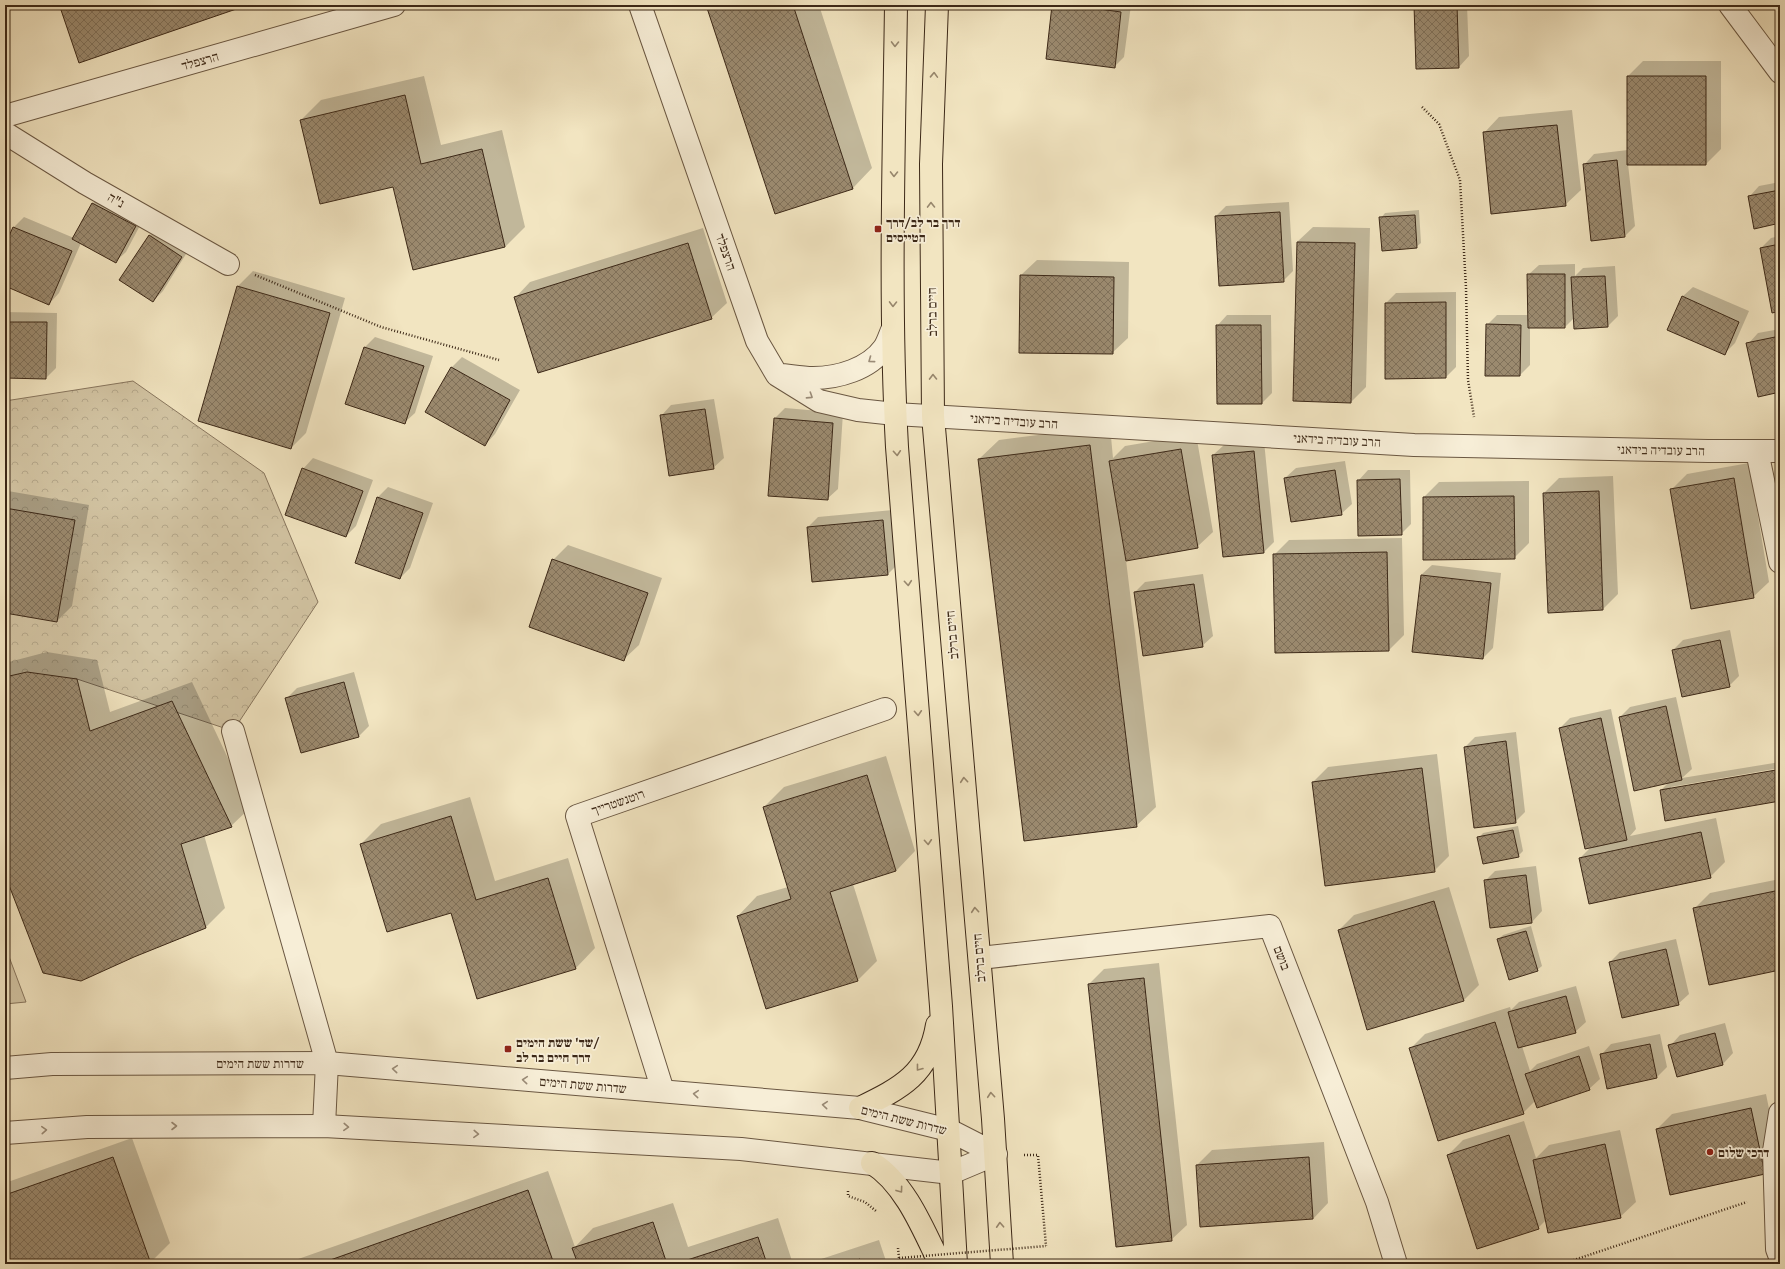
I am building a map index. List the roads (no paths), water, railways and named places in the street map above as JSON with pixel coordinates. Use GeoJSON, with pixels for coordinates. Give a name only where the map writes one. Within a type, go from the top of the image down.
{"type":"FeatureCollection","features":[{"type":"Feature","properties":{"kind":"main road"},"geometry":{"type":"LineString","coordinates":[[896,5],[893,328],[895,414],[941,1006],[956,1264]]}},
{"type":"Feature","properties":{"kind":"main road","name":"חיים ברלב"},"geometry":{"type":"LineString","coordinates":[[937,5],[931,164],[933,416],[996,1154],[1002,1264]]}},
{"type":"Feature","properties":{"kind":"main road"},"geometry":{"type":"LineString","coordinates":[[860,1108],[885,1097],[904,1084],[917,1071],[927,1058],[935,1039],[941,1006]]}},
{"type":"Feature","properties":{"kind":"main road"},"geometry":{"type":"LineString","coordinates":[[872,1163],[887,1174],[903,1194],[924,1230],[940,1264]]}},
{"type":"Feature","properties":{"kind":"street","name":"הרצפלד"},"geometry":{"type":"LineString","coordinates":[[5,116],[394,5]]}},
{"type":"Feature","properties":{"kind":"street","name":"הרצפלד"},"geometry":{"type":"LineString","coordinates":[[640,5],[756,342],[777,375],[818,401],[858,410],[895,414]]}},
{"type":"Feature","properties":{"kind":"street"},"geometry":{"type":"LineString","coordinates":[[1730,5],[1780,72]]}},
{"type":"Feature","properties":{"kind":"street","name":"נ\"ה"},"geometry":{"type":"LineString","coordinates":[[5,133],[85,183],[228,264]]}},
{"type":"Feature","properties":{"kind":"street"},"geometry":{"type":"LineString","coordinates":[[777,375],[814,378],[844,374],[860,368],[875,358],[884,347],[893,328]]}},
{"type":"Feature","properties":{"kind":"street","name":"הרב עובדיה בידאני"},"geometry":{"type":"LineString","coordinates":[[895,414],[1414,445],[1780,451]]}},
{"type":"Feature","properties":{"kind":"street"},"geometry":{"type":"LineString","coordinates":[[1757,451],[1780,562]]}},
{"type":"Feature","properties":{"kind":"street","name":"רוטנשטרייך"},"geometry":{"type":"LineString","coordinates":[[663,1092],[577,816],[885,709]]}},
{"type":"Feature","properties":{"kind":"street"},"geometry":{"type":"LineString","coordinates":[[233,731],[327,1063],[324,1126]]}},
{"type":"Feature","properties":{"kind":"street","name":"בושם"},"geometry":{"type":"LineString","coordinates":[[980,958],[1270,926],[1377,1202],[1396,1264]]}},
{"type":"Feature","properties":{"kind":"street","name":"שדרות ששת הימים"},"geometry":{"type":"LineString","coordinates":[[5,1068],[52,1064],[327,1063],[860,1108],[949,1130],[996,1154]]}},
{"type":"Feature","properties":{"kind":"street"},"geometry":{"type":"LineString","coordinates":[[1780,1112],[1774,1151],[1777,1249],[1780,1256]]}},
{"type":"Feature","properties":{"kind":"street"},"geometry":{"type":"LineString","coordinates":[[5,1133],[87,1127],[324,1126],[741,1149],[951,1173],[996,1154]]}},
{"type":"Feature","properties":{"kind":"place","name":"דרך בר לב/דרך הטייסים"},"geometry":{"type":"Point","coordinates":[878,229]}},
{"type":"Feature","properties":{"kind":"place","name":"שד' ששת הימים/ דרך חיים בר לב"},"geometry":{"type":"Point","coordinates":[508,1049]}},
{"type":"Feature","properties":{"kind":"place","name":"דרכי שלום"},"geometry":{"type":"Point","coordinates":[1710,1152]}}]}
